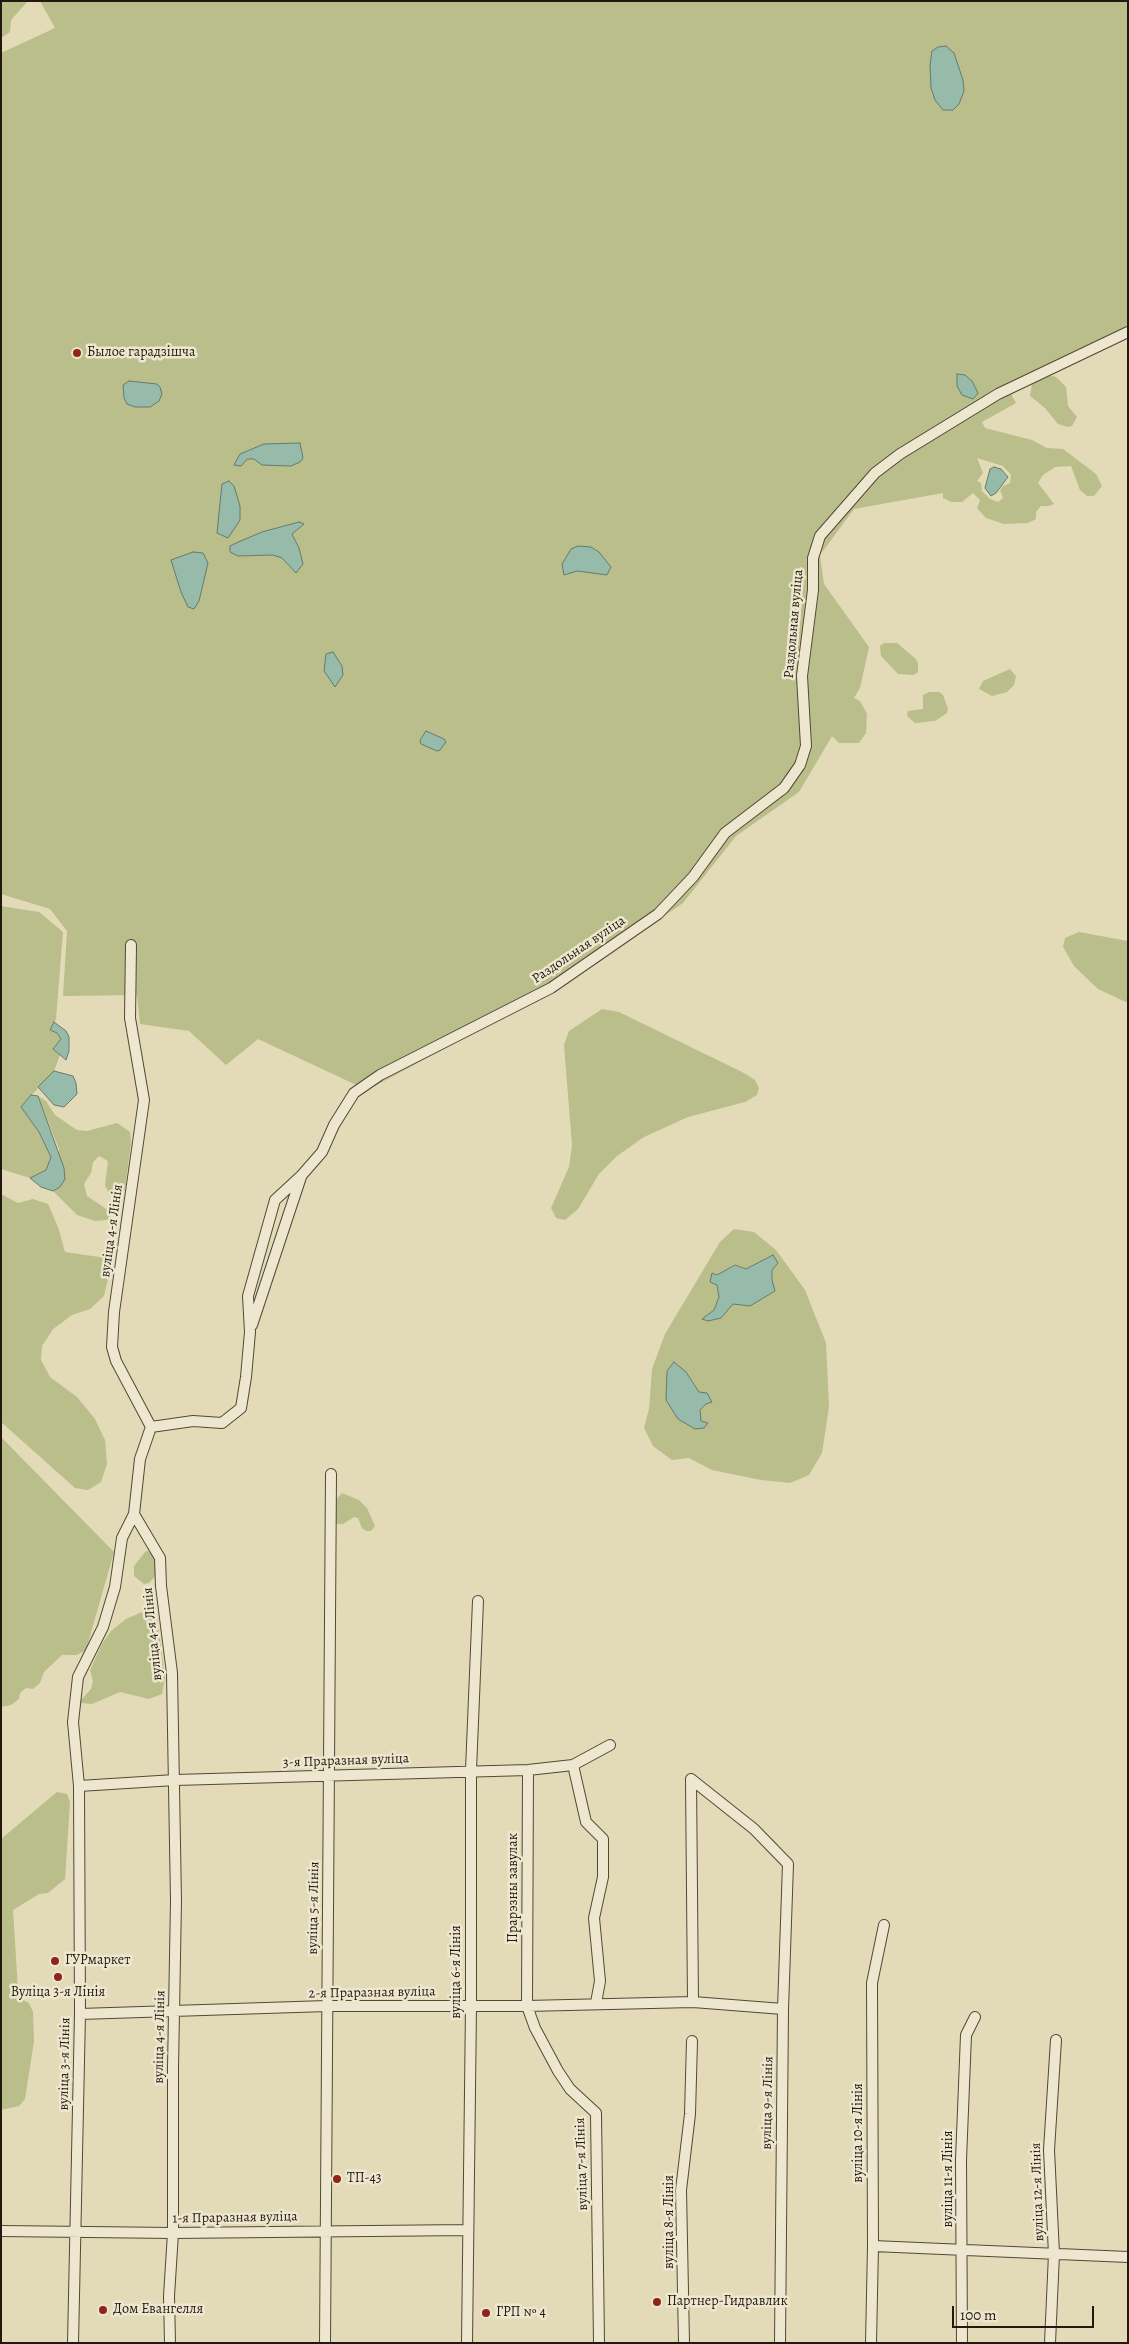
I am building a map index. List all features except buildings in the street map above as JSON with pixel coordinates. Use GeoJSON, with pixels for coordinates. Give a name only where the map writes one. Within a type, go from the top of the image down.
{"type":"FeatureCollection","features":[{"type":"Feature","properties":{"kind":"street","name":"Раздольная вуліца"},"geometry":{"type":"LineString","coordinates":[[250,1332],[248,1296],[275,1200],[301,1176],[322,1152],[334,1125],[354,1093],[380,1075],[551,988],[658,914],[693,877],[725,833],[784,788],[800,765],[806,746],[802,676],[813,590],[813,558],[820,536],[875,473],[900,454],[998,394],[1128,332]]}},
{"type":"Feature","properties":{"kind":"street","name":"вуліца 4-я Лінія"},"geometry":{"type":"LineString","coordinates":[[131,945],[130,1018],[144,1100],[114,1312],[112,1347],[116,1361],[152,1427]]}},
{"type":"Feature","properties":{"kind":"street"},"geometry":{"type":"LineString","coordinates":[[134,1514],[140,1459],[152,1427],[193,1420],[222,1423],[241,1408],[250,1332],[301,1176]]}},
{"type":"Feature","properties":{"kind":"street","name":"вуліца 5-я Лінія"},"geometry":{"type":"LineString","coordinates":[[325,2343],[330,1474]]}},
{"type":"Feature","properties":{"kind":"street","name":"вуліца 4-я Лінія"},"geometry":{"type":"LineString","coordinates":[[134,1514],[160,1558],[161,1586],[172,1672],[176,1780],[173,2232],[169,2296],[170,2343]]}},
{"type":"Feature","properties":{"kind":"street","name":"вуліца 3-я Лінія"},"geometry":{"type":"LineString","coordinates":[[73,2343],[80,2014],[79,1786],[73,1722],[78,1677],[103,1627],[114,1587],[122,1538],[134,1514]]}},
{"type":"Feature","properties":{"kind":"street","name":"вуліца 6-я Лінія"},"geometry":{"type":"LineString","coordinates":[[467,2343],[471,2006],[471,1770],[478,1601]]}},
{"type":"Feature","properties":{"kind":"street","name":"3-я Праразная вуліца"},"geometry":{"type":"LineString","coordinates":[[79,1786],[176,1780],[329,1777],[471,1770],[528,1770],[572,1765],[610,1745]]}},
{"type":"Feature","properties":{"kind":"street"},"geometry":{"type":"LineString","coordinates":[[572,1765],[586,1822],[603,1839],[603,1877],[594,1918],[600,1981],[596,2003]]}},
{"type":"Feature","properties":{"kind":"street","name":"Прарэзны завулак"},"geometry":{"type":"LineString","coordinates":[[526,2006],[528,1770]]}},
{"type":"Feature","properties":{"kind":"street","name":"вуліца 9-я Лінія"},"geometry":{"type":"LineString","coordinates":[[693,2002],[691,1779],[754,1829],[788,1864],[783,2009],[780,2343]]}},
{"type":"Feature","properties":{"kind":"street","name":"вуліца 10-я Лінія"},"geometry":{"type":"LineString","coordinates":[[871,2343],[873,2246],[872,1983],[884,1925]]}},
{"type":"Feature","properties":{"kind":"street","name":"2-я Праразная вуліца"},"geometry":{"type":"LineString","coordinates":[[80,2014],[327,2006],[526,2006],[693,2002],[783,2009]]}},
{"type":"Feature","properties":{"kind":"street","name":"вуліца 7-я Лінія"},"geometry":{"type":"LineString","coordinates":[[526,2006],[535,2028],[558,2071],[570,2089],[596,2113],[599,2343]]}},
{"type":"Feature","properties":{"kind":"street","name":"вуліца 11-я Лінія"},"geometry":{"type":"LineString","coordinates":[[962,2343],[963,2249],[961,2160],[966,2036],[975,2017]]}},
{"type":"Feature","properties":{"kind":"street","name":"вуліца 12-я Лінія"},"geometry":{"type":"LineString","coordinates":[[1050,2343],[1054,2254],[1049,2150],[1056,2040]]}},
{"type":"Feature","properties":{"kind":"street","name":"вуліца 8-я Лінія"},"geometry":{"type":"LineString","coordinates":[[684,2343],[682,2190],[690,2114],[692,2041]]}},
{"type":"Feature","properties":{"kind":"street","name":"1-я Праразная вуліца"},"geometry":{"type":"LineString","coordinates":[[1,2231],[468,2230]]}},
{"type":"Feature","properties":{"kind":"street"},"geometry":{"type":"LineString","coordinates":[[873,2246],[1128,2257]]}},
{"type":"Feature","properties":{"kind":"green space"},"geometry":{"type":"Polygon","coordinates":[[[1,1],[28,1],[11,20],[10,32],[1,38],[1,1]]]}},
{"type":"Feature","properties":{"kind":"green space"},"geometry":{"type":"Polygon","coordinates":[[[40,1],[1128,1],[1128,337],[1049,375],[1056,377],[1066,387],[1068,406],[1077,417],[1072,426],[1068,427],[1058,424],[1045,408],[1030,396],[1032,384],[1011,394],[1016,403],[982,422],[985,428],[1032,440],[1047,448],[1063,449],[1096,474],[1102,486],[1094,496],[1087,496],[1080,490],[1071,466],[1055,467],[1043,475],[1038,483],[1054,504],[1041,506],[1036,512],[1036,519],[1028,523],[1004,524],[986,518],[977,508],[980,500],[973,493],[962,502],[951,502],[943,498],[943,493],[854,509],[820,555],[824,584],[869,647],[860,688],[854,698],[860,701],[867,714],[866,733],[859,743],[839,743],[832,736],[799,792],[736,836],[683,903],[568,983],[367,1090],[258,1039],[226,1065],[189,1031],[140,1024],[137,995],[63,996],[67,931],[50,909],[1,894],[1,53],[55,28],[40,1]],[[977,458],[983,473],[977,481],[981,483],[982,491],[990,499],[998,502],[1003,498],[1000,490],[1003,486],[1010,483],[1011,475],[1003,466],[977,458]]]}},
{"type":"Feature","properties":{"kind":"green space"},"geometry":{"type":"Polygon","coordinates":[[[884,643],[897,643],[916,659],[918,672],[914,675],[898,674],[881,656],[880,646],[884,643]]]}},
{"type":"Feature","properties":{"kind":"green space"},"geometry":{"type":"Polygon","coordinates":[[[1010,669],[1016,676],[1014,685],[1007,692],[992,696],[979,689],[983,681],[1010,669]]]}},
{"type":"Feature","properties":{"kind":"green space"},"geometry":{"type":"Polygon","coordinates":[[[929,692],[939,692],[943,695],[948,709],[947,713],[935,721],[915,723],[907,716],[908,711],[923,709],[923,695],[929,692]]]}},
{"type":"Feature","properties":{"kind":"green space"},"geometry":{"type":"Polygon","coordinates":[[[1,906],[39,912],[63,932],[56,1019],[50,1030],[57,1033],[61,1039],[53,1049],[60,1055],[54,1071],[21,1107],[39,1132],[51,1157],[46,1170],[30,1178],[1,1169],[1,906]]]}},
{"type":"Feature","properties":{"kind":"green space"},"geometry":{"type":"Polygon","coordinates":[[[1079,932],[1128,941],[1128,1003],[1098,989],[1074,966],[1063,947],[1065,938],[1079,932]]]}},
{"type":"Feature","properties":{"kind":"green space"},"geometry":{"type":"Polygon","coordinates":[[[602,1009],[619,1012],[742,1072],[755,1080],[759,1088],[757,1095],[745,1102],[688,1117],[644,1137],[617,1156],[599,1174],[578,1209],[565,1220],[556,1218],[551,1208],[569,1167],[572,1145],[564,1045],[569,1031],[602,1009]]]}},
{"type":"Feature","properties":{"kind":"green space"},"geometry":{"type":"Polygon","coordinates":[[[38,1096],[46,1101],[55,1115],[77,1130],[87,1131],[117,1123],[130,1132],[131,1142],[125,1189],[121,1199],[113,1199],[105,1186],[108,1161],[99,1156],[93,1162],[91,1173],[84,1184],[87,1196],[112,1213],[107,1220],[95,1221],[77,1215],[53,1191],[60,1187],[59,1149],[38,1096]]]}},
{"type":"Feature","properties":{"kind":"green space"},"geometry":{"type":"Polygon","coordinates":[[[1,1194],[18,1203],[33,1199],[48,1204],[58,1227],[65,1252],[106,1258],[110,1269],[104,1296],[90,1309],[72,1315],[53,1329],[42,1346],[41,1360],[50,1377],[77,1397],[95,1419],[105,1440],[107,1464],[101,1482],[88,1490],[75,1488],[1,1422],[1,1194]]]}},
{"type":"Feature","properties":{"kind":"green space"},"geometry":{"type":"Polygon","coordinates":[[[734,1229],[754,1232],[776,1250],[805,1290],[826,1343],[829,1407],[822,1453],[809,1475],[790,1483],[761,1480],[712,1470],[689,1458],[672,1460],[653,1446],[644,1428],[649,1409],[652,1369],[665,1334],[720,1242],[734,1229]],[[773,1255],[746,1269],[735,1265],[717,1275],[712,1273],[719,1297],[714,1310],[703,1319],[723,1313],[733,1304],[772,1280],[773,1255]],[[686,1372],[678,1419],[708,1423],[700,1421],[700,1410],[706,1404],[686,1372]]]}},
{"type":"Feature","properties":{"kind":"green space"},"geometry":{"type":"Polygon","coordinates":[[[1,1437],[114,1552],[86,1650],[77,1655],[62,1655],[44,1672],[40,1683],[33,1689],[26,1688],[20,1693],[19,1699],[11,1705],[1,1707],[1,1437]]]}},
{"type":"Feature","properties":{"kind":"green space"},"geometry":{"type":"Polygon","coordinates":[[[342,1493],[359,1500],[367,1508],[375,1526],[371,1531],[366,1531],[362,1528],[358,1518],[354,1517],[343,1524],[337,1524],[334,1520],[335,1501],[342,1493]]]}},
{"type":"Feature","properties":{"kind":"green space"},"geometry":{"type":"Polygon","coordinates":[[[146,1551],[151,1552],[157,1559],[158,1573],[149,1583],[144,1584],[134,1576],[134,1566],[146,1551]]]}},
{"type":"Feature","properties":{"kind":"green space"},"geometry":{"type":"Polygon","coordinates":[[[142,1612],[150,1612],[157,1617],[165,1677],[162,1694],[149,1699],[120,1692],[92,1704],[81,1703],[81,1700],[91,1689],[93,1681],[90,1670],[102,1644],[111,1631],[126,1619],[142,1612]]]}},
{"type":"Feature","properties":{"kind":"green space"},"geometry":{"type":"Polygon","coordinates":[[[57,1792],[67,1794],[70,1802],[65,1879],[48,1893],[39,1894],[13,1910],[18,1990],[21,1999],[29,2003],[33,2012],[34,2041],[25,2099],[19,2106],[1,2110],[1,1839],[57,1792]]]}},
{"type":"Feature","properties":{"kind":"shaded area"},"geometry":{"type":"Polygon","coordinates":[[[946,46],[954,53],[963,80],[964,91],[959,104],[953,110],[943,110],[935,100],[931,88],[930,65],[932,51],[938,47],[946,46]]]}},
{"type":"Feature","properties":{"kind":"shaded area"},"geometry":{"type":"Polygon","coordinates":[[[957,374],[965,375],[972,381],[978,393],[973,399],[962,395],[957,386],[957,374]]]}},
{"type":"Feature","properties":{"kind":"shaded area"},"geometry":{"type":"Polygon","coordinates":[[[129,381],[157,384],[162,394],[159,401],[150,407],[135,407],[127,404],[124,398],[123,385],[129,381]]]}},
{"type":"Feature","properties":{"kind":"shaded area"},"geometry":{"type":"Polygon","coordinates":[[[300,443],[303,458],[300,462],[291,466],[262,465],[254,459],[247,459],[241,466],[234,465],[240,454],[264,444],[300,443]]]}},
{"type":"Feature","properties":{"kind":"shaded area"},"geometry":{"type":"Polygon","coordinates":[[[994,467],[1001,469],[1008,477],[996,493],[991,496],[985,488],[990,469],[994,467]]]}},
{"type":"Feature","properties":{"kind":"shaded area"},"geometry":{"type":"Polygon","coordinates":[[[229,481],[234,486],[240,506],[240,520],[228,538],[217,533],[222,484],[229,481]]]}},
{"type":"Feature","properties":{"kind":"shaded area"},"geometry":{"type":"Polygon","coordinates":[[[299,522],[304,524],[292,534],[299,548],[303,564],[296,573],[282,558],[273,555],[238,556],[230,552],[230,546],[236,543],[262,532],[299,522]]]}},
{"type":"Feature","properties":{"kind":"shaded area"},"geometry":{"type":"Polygon","coordinates":[[[578,546],[591,547],[599,552],[611,567],[607,575],[577,571],[564,575],[562,564],[571,549],[578,546]]]}},
{"type":"Feature","properties":{"kind":"shaded area"},"geometry":{"type":"Polygon","coordinates":[[[193,552],[203,553],[208,563],[199,601],[194,609],[188,607],[171,560],[193,552]]]}},
{"type":"Feature","properties":{"kind":"shaded area"},"geometry":{"type":"Polygon","coordinates":[[[333,652],[342,666],[343,675],[335,687],[324,671],[326,654],[333,652]]]}},
{"type":"Feature","properties":{"kind":"shaded area"},"geometry":{"type":"Polygon","coordinates":[[[426,731],[444,739],[446,742],[440,750],[437,751],[421,744],[420,740],[426,731]]]}},
{"type":"Feature","properties":{"kind":"shaded area"},"geometry":{"type":"Polygon","coordinates":[[[54,1022],[66,1031],[69,1037],[69,1051],[66,1060],[53,1049],[61,1039],[57,1033],[50,1030],[54,1022]]]}},
{"type":"Feature","properties":{"kind":"shaded area"},"geometry":{"type":"Polygon","coordinates":[[[54,1071],[73,1076],[76,1083],[77,1094],[64,1107],[54,1105],[38,1087],[54,1071]]]}},
{"type":"Feature","properties":{"kind":"shaded area"},"geometry":{"type":"Polygon","coordinates":[[[31,1095],[38,1096],[64,1168],[65,1179],[60,1187],[53,1191],[41,1187],[30,1178],[46,1170],[51,1157],[39,1132],[21,1107],[31,1095]]]}},
{"type":"Feature","properties":{"kind":"shaded area"},"geometry":{"type":"Polygon","coordinates":[[[773,1255],[778,1263],[772,1270],[775,1291],[750,1306],[733,1304],[721,1318],[708,1321],[702,1319],[714,1310],[719,1297],[717,1285],[710,1282],[712,1273],[717,1275],[735,1265],[746,1269],[773,1255]]]}},
{"type":"Feature","properties":{"kind":"shaded area"},"geometry":{"type":"Polygon","coordinates":[[[674,1362],[686,1372],[699,1392],[707,1393],[712,1402],[706,1404],[700,1410],[701,1421],[708,1423],[704,1428],[695,1429],[678,1419],[666,1400],[667,1371],[674,1362]]]}},
{"type":"Feature","properties":{"kind":"place","name":"Былое гарадзішча"},"geometry":{"type":"Point","coordinates":[77,353]}},
{"type":"Feature","properties":{"kind":"place","name":"ГУРмаркет"},"geometry":{"type":"Point","coordinates":[55,1961]}},
{"type":"Feature","properties":{"kind":"place","name":"Вуліца 3-я Лінія"},"geometry":{"type":"Point","coordinates":[58,1977]}},
{"type":"Feature","properties":{"kind":"place","name":"ТП-43"},"geometry":{"type":"Point","coordinates":[337,2179]}},
{"type":"Feature","properties":{"kind":"place","name":"Партнер-Гидравлик"},"geometry":{"type":"Point","coordinates":[657,2302]}},
{"type":"Feature","properties":{"kind":"place","name":"Дом Евангелля"},"geometry":{"type":"Point","coordinates":[103,2310]}},
{"type":"Feature","properties":{"kind":"place","name":"ГРП № 4"},"geometry":{"type":"Point","coordinates":[486,2313]}}]}
